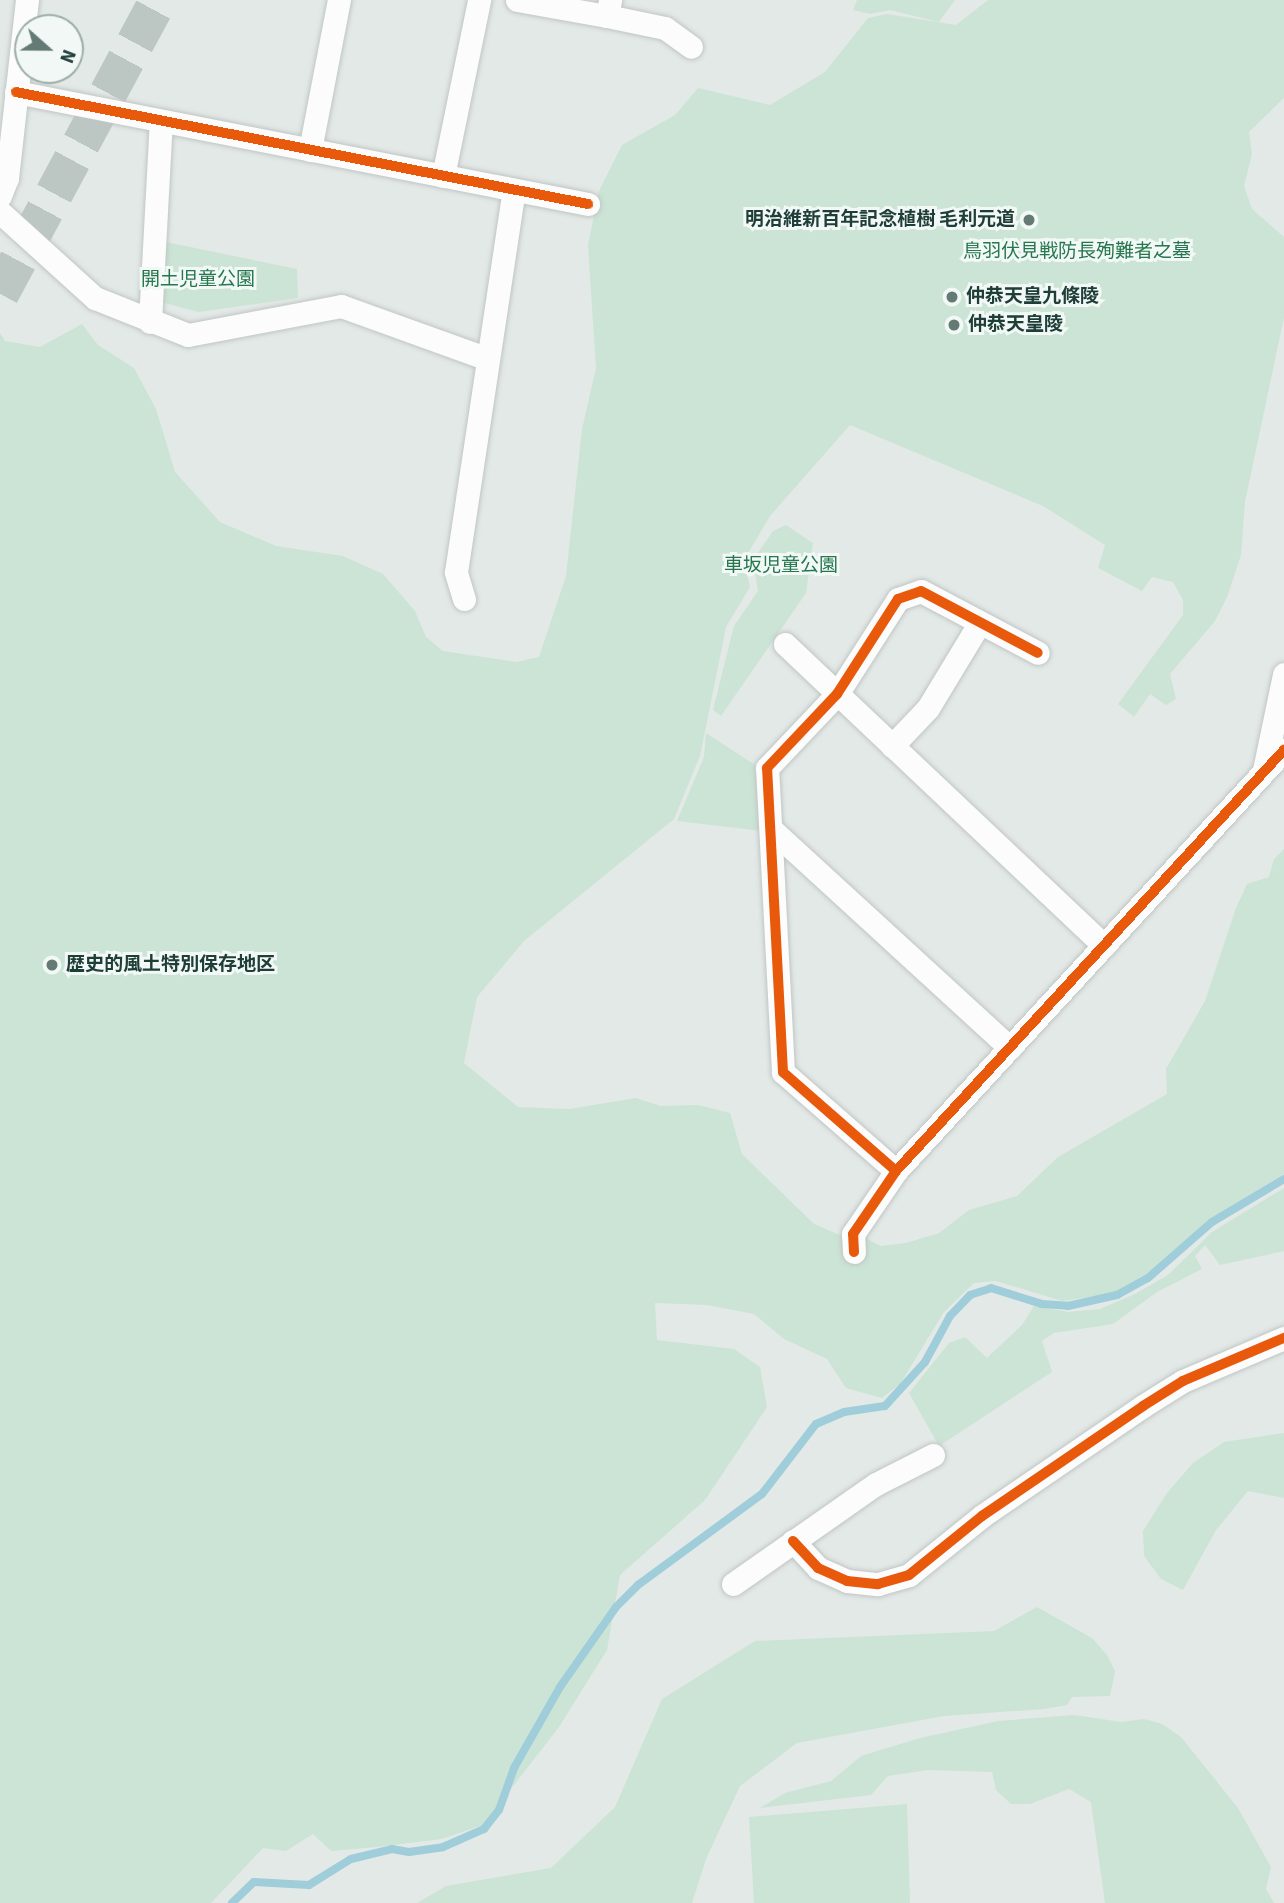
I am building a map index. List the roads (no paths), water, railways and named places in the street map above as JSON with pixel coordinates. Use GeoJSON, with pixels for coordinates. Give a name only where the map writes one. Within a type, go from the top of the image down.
{"type":"FeatureCollection","features":[{"type":"Feature","properties":{"kind":"street"},"geometry":{"type":"LineString","coordinates":[[0,196],[7,178],[27,0]]}},
{"type":"Feature","properties":{"kind":"street"},"geometry":{"type":"LineString","coordinates":[[310,150],[339,0]]}},
{"type":"Feature","properties":{"kind":"street"},"geometry":{"type":"LineString","coordinates":[[443,176],[479,0]]}},
{"type":"Feature","properties":{"kind":"street"},"geometry":{"type":"LineString","coordinates":[[517,0],[608,8],[665,28],[691,47]]}},
{"type":"Feature","properties":{"kind":"street"},"geometry":{"type":"LineString","coordinates":[[16,92],[588,204]]}},
{"type":"Feature","properties":{"kind":"street"},"geometry":{"type":"LineString","coordinates":[[150,322],[160,121]]}},
{"type":"Feature","properties":{"kind":"street"},"geometry":{"type":"LineString","coordinates":[[464,599],[456,572],[514,190]]}},
{"type":"Feature","properties":{"kind":"street"},"geometry":{"type":"LineString","coordinates":[[0,212],[96,298],[150,322],[188,335],[341,306],[488,359]]}},
{"type":"Feature","properties":{"kind":"street"},"geometry":{"type":"LineString","coordinates":[[896,1171],[783,1072],[767,768],[837,694],[898,599],[921,591],[1038,653]]}},
{"type":"Feature","properties":{"kind":"street"},"geometry":{"type":"LineString","coordinates":[[892,746],[928,708],[980,622]]}},
{"type":"Feature","properties":{"kind":"street"},"geometry":{"type":"LineString","coordinates":[[785,644],[1104,946]]}},
{"type":"Feature","properties":{"kind":"street"},"geometry":{"type":"LineString","coordinates":[[1263,773],[1284,674]]}},
{"type":"Feature","properties":{"kind":"street"},"geometry":{"type":"LineString","coordinates":[[855,1252],[853,1234],[896,1171],[1284,750]]}},
{"type":"Feature","properties":{"kind":"street"},"geometry":{"type":"LineString","coordinates":[[771,829],[1010,1048]]}},
{"type":"Feature","properties":{"kind":"street"},"geometry":{"type":"LineString","coordinates":[[793,1541],[818,1568],[846,1581],[878,1584],[909,1575],[982,1516],[1143,1406],[1183,1381],[1284,1338]]}},
{"type":"Feature","properties":{"kind":"street"},"geometry":{"type":"LineString","coordinates":[[733,1584],[876,1484],[933,1455]]}},
{"type":"Feature","properties":{"kind":"waterway"},"geometry":{"type":"LineString","coordinates":[[232,1903],[254,1882],[309,1885],[351,1859],[392,1849],[409,1852],[443,1847],[484,1829],[499,1810],[514,1768],[560,1687],[616,1607],[638,1585],[762,1494],[816,1424],[844,1412],[885,1406],[925,1362],[950,1316],[970,1295],[991,1288],[1042,1304],[1068,1306],[1117,1295],[1148,1278],[1212,1222],[1284,1179]]}},
{"type":"Feature","properties":{"kind":"tunnel"},"geometry":{"type":"LineString","coordinates":[[0,294],[158,0]]}},
{"type":"Feature","properties":{"kind":"place","name":"明治維新百年記念植樹 毛利元道"},"geometry":{"type":"Point","coordinates":[1029,220]}},
{"type":"Feature","properties":{"kind":"place","name":"仲恭天皇九條陵"},"geometry":{"type":"Point","coordinates":[952,297]}},
{"type":"Feature","properties":{"kind":"place","name":"仲恭天皇陵"},"geometry":{"type":"Point","coordinates":[954,325]}},
{"type":"Feature","properties":{"kind":"place","name":"歴史的風土特別保存地区"},"geometry":{"type":"Point","coordinates":[52,965]}},
{"type":"Feature","properties":{"kind":"park label","name":"鳥羽伏見戦防長殉難者之墓"},"geometry":{"type":"Point","coordinates":[1077,252]}},
{"type":"Feature","properties":{"kind":"park label","name":"開土児童公園"},"geometry":{"type":"Point","coordinates":[198,280]}},
{"type":"Feature","properties":{"kind":"park label","name":"車坂児童公園"},"geometry":{"type":"Point","coordinates":[781,566]}}]}
